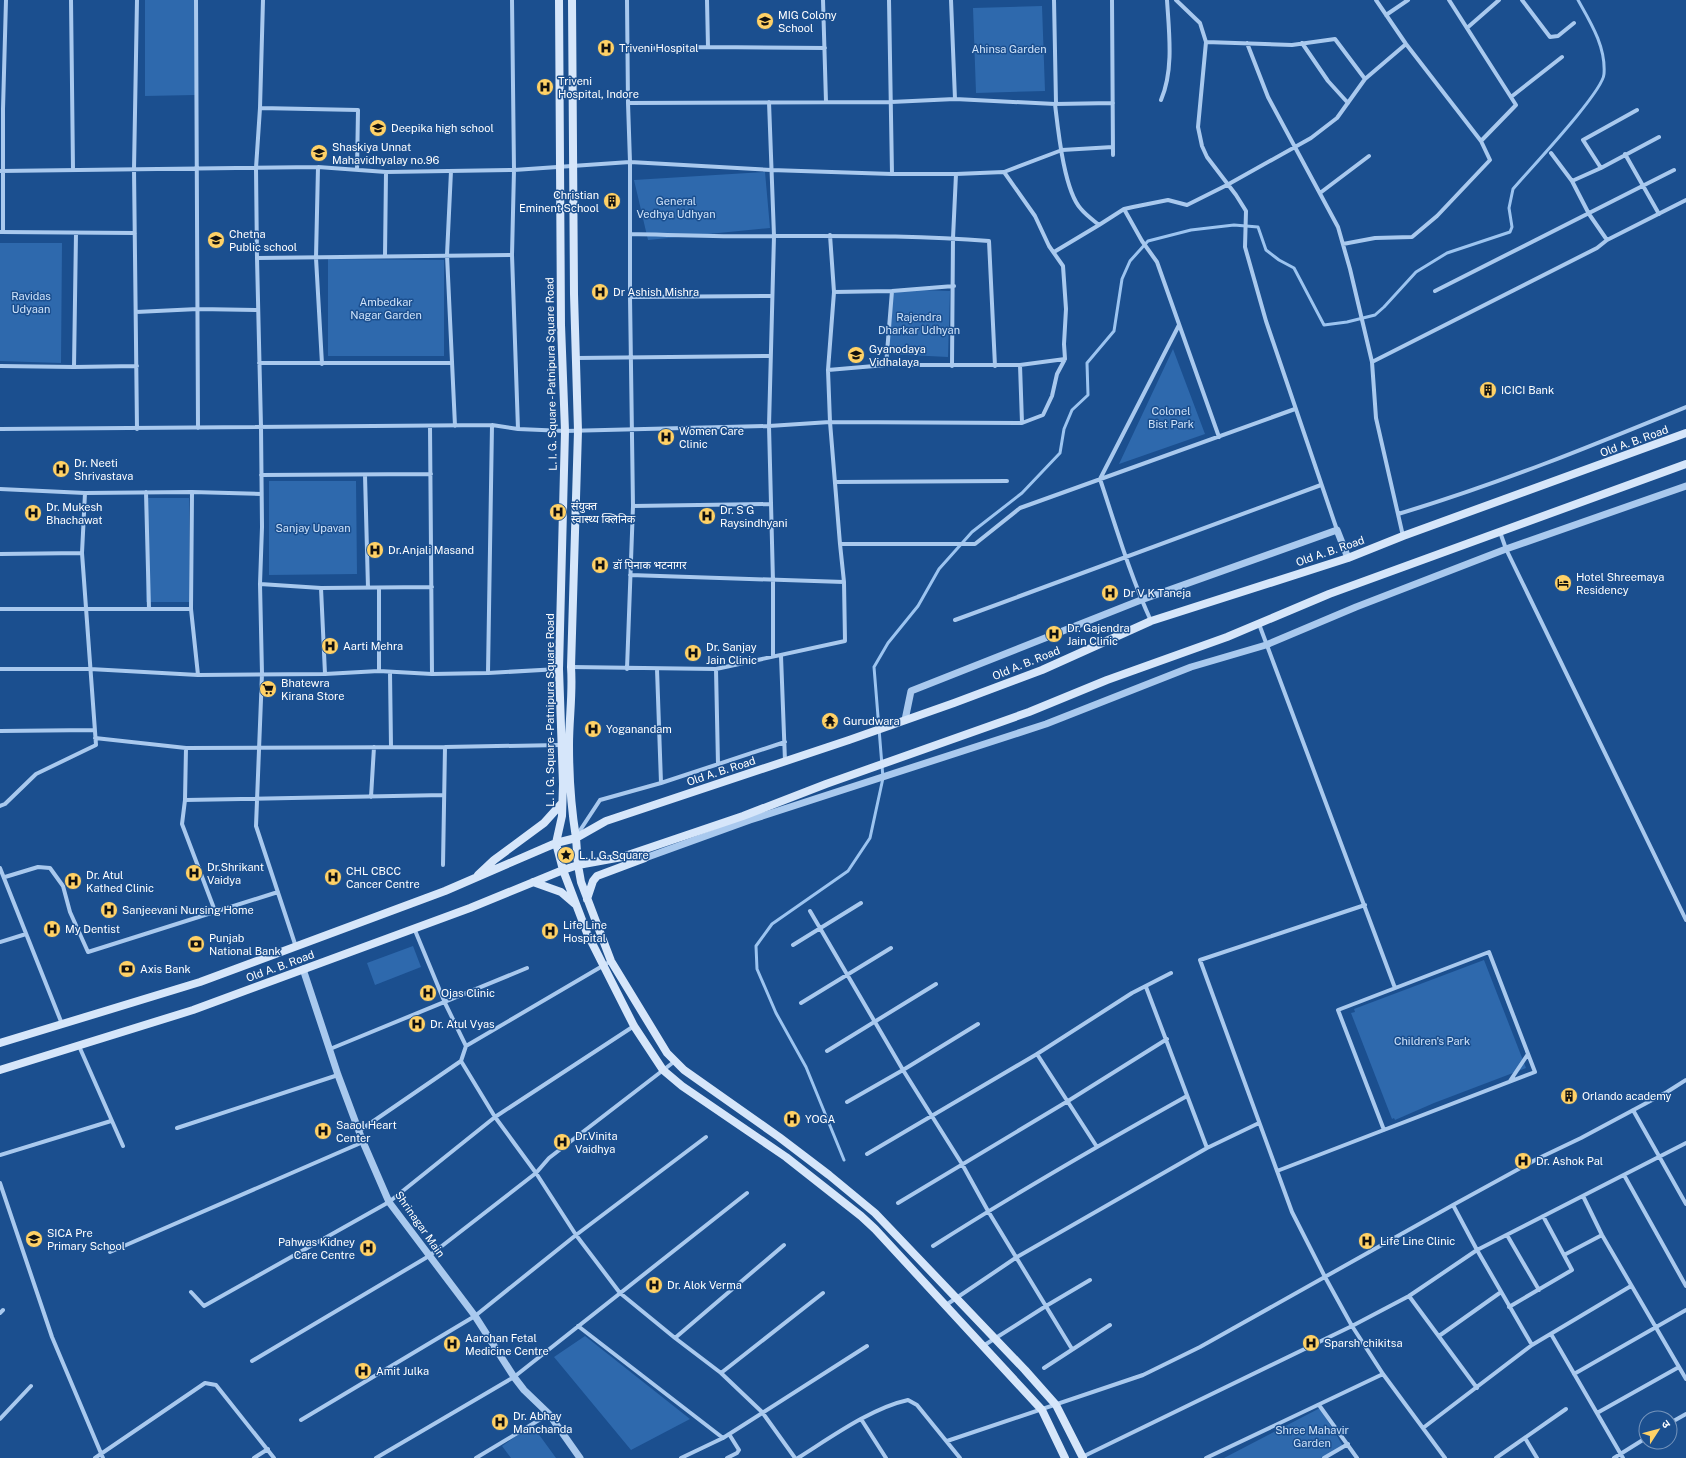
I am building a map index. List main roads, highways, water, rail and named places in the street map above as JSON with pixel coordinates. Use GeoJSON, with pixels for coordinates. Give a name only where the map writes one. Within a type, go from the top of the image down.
{"type":"FeatureCollection","features":[{"type":"Feature","properties":{"kind":"main road","name":"L. I. G. Square - Patnipura Square Road"},"geometry":{"type":"LineString","coordinates":[[556,843],[562,816],[559,669],[565,432],[561,326],[559,0]]}},
{"type":"Feature","properties":{"kind":"main road","name":"L. I. G. Square - Patnipura Square Road"},"geometry":{"type":"LineString","coordinates":[[572,0],[574,294],[578,431],[571,667],[572,686],[569,744],[571,810],[576,838]]}},
{"type":"Feature","properties":{"kind":"main road","name":"Old A. B. Road"},"geometry":{"type":"LineString","coordinates":[[576,838],[606,821],[849,740],[1042,670],[1151,621],[1348,558],[1403,536],[1686,433]]}},
{"type":"Feature","properties":{"kind":"main road"},"geometry":{"type":"LineString","coordinates":[[587,899],[593,881],[598,876],[644,854],[861,772],[1029,712],[1107,680],[1227,637],[1329,594],[1686,464]]}},
{"type":"Feature","properties":{"kind":"main road"},"geometry":{"type":"LineString","coordinates":[[474,879],[494,860],[544,823],[562,803]]}},
{"type":"Feature","properties":{"kind":"main road"},"geometry":{"type":"LineString","coordinates":[[1065,1458],[1042,1410],[868,1222],[786,1157],[682,1086],[663,1070],[634,1026],[587,933],[563,870],[556,843],[576,838],[581,882],[611,961],[664,1047],[675,1061],[684,1070],[779,1137],[876,1213],[1025,1370],[1056,1405],[1082,1457]]}},
{"type":"Feature","properties":{"kind":"main road","name":"Old A. B. Road"},"geometry":{"type":"LineString","coordinates":[[0,1043],[200,982],[445,891],[556,843]]}},
{"type":"Feature","properties":{"kind":"main road"},"geometry":{"type":"LineString","coordinates":[[563,870],[578,865],[644,854]]}},
{"type":"Feature","properties":{"kind":"main road","name":"Old A. B. Road"},"geometry":{"type":"LineString","coordinates":[[0,1070],[193,1010],[470,908],[563,870]]}},
{"type":"Feature","properties":{"kind":"main road"},"geometry":{"type":"LineString","coordinates":[[533,882],[564,894],[576,906]]}},
{"type":"Feature","properties":{"kind":"main road"},"geometry":{"type":"LineString","coordinates":[[868,1222],[876,1213]]}},
{"type":"Feature","properties":{"kind":"waterway"},"geometry":{"type":"LineString","coordinates":[[844,1160],[806,1067],[776,1013],[757,969],[756,946],[772,924],[848,871],[870,838],[883,778],[874,667],[888,643],[918,606],[939,569],[972,532],[1022,493],[1060,453],[1064,429],[1072,410],[1088,395],[1087,363],[1114,331],[1122,279],[1130,261],[1148,241],[1191,230],[1234,225],[1258,227],[1266,250],[1279,260],[1294,268],[1324,325],[1347,322],[1375,315],[1416,272],[1447,253],[1510,232],[1512,227],[1509,208],[1513,189],[1549,149],[1592,97],[1604,74],[1603,54],[1597,36],[1578,0]]}},
{"type":"Feature","properties":{"kind":"place","name":"MIG Colony School"},"geometry":{"type":"Point","coordinates":[765,21]}},
{"type":"Feature","properties":{"kind":"place","name":"Triveni Hospital"},"geometry":{"type":"Point","coordinates":[606,48]}},
{"type":"Feature","properties":{"kind":"place","name":"Triveni Hospital, Indore"},"geometry":{"type":"Point","coordinates":[545,87]}},
{"type":"Feature","properties":{"kind":"place","name":"Deepika high school"},"geometry":{"type":"Point","coordinates":[378,128]}},
{"type":"Feature","properties":{"kind":"place","name":"Shaskiya Unnat Mahavidhyalay no.96"},"geometry":{"type":"Point","coordinates":[319,153]}},
{"type":"Feature","properties":{"kind":"place","name":"Christian Eminent School"},"geometry":{"type":"Point","coordinates":[612,201]}},
{"type":"Feature","properties":{"kind":"place","name":"Chetna Public school"},"geometry":{"type":"Point","coordinates":[216,240]}},
{"type":"Feature","properties":{"kind":"place","name":"Dr Ashish Mishra"},"geometry":{"type":"Point","coordinates":[600,292]}},
{"type":"Feature","properties":{"kind":"place","name":"Gyanodaya Vidhalaya"},"geometry":{"type":"Point","coordinates":[856,355]}},
{"type":"Feature","properties":{"kind":"place","name":"ICICI Bank"},"geometry":{"type":"Point","coordinates":[1488,390]}},
{"type":"Feature","properties":{"kind":"place","name":"Women Care Clinic"},"geometry":{"type":"Point","coordinates":[666,437]}},
{"type":"Feature","properties":{"kind":"place","name":"Dr. Neeti Shrivastava"},"geometry":{"type":"Point","coordinates":[61,469]}},
{"type":"Feature","properties":{"kind":"place","name":"संयुक्त स्वास्थ्य क्लिनिक"},"geometry":{"type":"Point","coordinates":[558,512]}},
{"type":"Feature","properties":{"kind":"place","name":"Dr. Mukesh Bhachawat"},"geometry":{"type":"Point","coordinates":[33,513]}},
{"type":"Feature","properties":{"kind":"place","name":"Dr. S G Raysindhyani"},"geometry":{"type":"Point","coordinates":[707,516]}},
{"type":"Feature","properties":{"kind":"place","name":"Dr.Anjali Masand"},"geometry":{"type":"Point","coordinates":[375,550]}},
{"type":"Feature","properties":{"kind":"place","name":"डॉ पिनाक भटनागर"},"geometry":{"type":"Point","coordinates":[600,565]}},
{"type":"Feature","properties":{"kind":"place","name":"Hotel Shreemaya Residency"},"geometry":{"type":"Point","coordinates":[1563,583]}},
{"type":"Feature","properties":{"kind":"place","name":"Dr V K Taneja"},"geometry":{"type":"Point","coordinates":[1110,593]}},
{"type":"Feature","properties":{"kind":"place","name":"Dr. Gajendra Jain Clinic"},"geometry":{"type":"Point","coordinates":[1054,634]}},
{"type":"Feature","properties":{"kind":"place","name":"Aarti Mehra"},"geometry":{"type":"Point","coordinates":[330,646]}},
{"type":"Feature","properties":{"kind":"place","name":"Dr. Sanjay Jain Clinic"},"geometry":{"type":"Point","coordinates":[693,653]}},
{"type":"Feature","properties":{"kind":"place","name":"Bhatewra Kirana Store"},"geometry":{"type":"Point","coordinates":[268,689]}},
{"type":"Feature","properties":{"kind":"place","name":"Gurudwara"},"geometry":{"type":"Point","coordinates":[830,721]}},
{"type":"Feature","properties":{"kind":"place","name":"Yoganandam"},"geometry":{"type":"Point","coordinates":[593,729]}},
{"type":"Feature","properties":{"kind":"place","name":"L. I. G. Square"},"geometry":{"type":"Point","coordinates":[566,855]}},
{"type":"Feature","properties":{"kind":"place","name":"Dr.Shrikant Vaidya"},"geometry":{"type":"Point","coordinates":[194,873]}},
{"type":"Feature","properties":{"kind":"place","name":"CHL CBCC Cancer Centre"},"geometry":{"type":"Point","coordinates":[333,877]}},
{"type":"Feature","properties":{"kind":"place","name":"Dr. Atul Kathed Clinic"},"geometry":{"type":"Point","coordinates":[73,881]}},
{"type":"Feature","properties":{"kind":"place","name":"Sanjeevani Nursing Home"},"geometry":{"type":"Point","coordinates":[109,910]}},
{"type":"Feature","properties":{"kind":"place","name":"My Dentist"},"geometry":{"type":"Point","coordinates":[52,929]}},
{"type":"Feature","properties":{"kind":"place","name":"Life Line Hospital"},"geometry":{"type":"Point","coordinates":[550,931]}},
{"type":"Feature","properties":{"kind":"place","name":"Punjab National Bank"},"geometry":{"type":"Point","coordinates":[196,944]}},
{"type":"Feature","properties":{"kind":"place","name":"Axis Bank"},"geometry":{"type":"Point","coordinates":[127,969]}},
{"type":"Feature","properties":{"kind":"place","name":"Ojas Clinic"},"geometry":{"type":"Point","coordinates":[428,993]}},
{"type":"Feature","properties":{"kind":"place","name":"Dr. Atul Vyas"},"geometry":{"type":"Point","coordinates":[417,1024]}},
{"type":"Feature","properties":{"kind":"place","name":"Orlando academy"},"geometry":{"type":"Point","coordinates":[1569,1096]}},
{"type":"Feature","properties":{"kind":"place","name":"YOGA"},"geometry":{"type":"Point","coordinates":[792,1119]}},
{"type":"Feature","properties":{"kind":"place","name":"Saaol Heart Center"},"geometry":{"type":"Point","coordinates":[323,1131]}},
{"type":"Feature","properties":{"kind":"place","name":"Dr.Vinita Vaidhya"},"geometry":{"type":"Point","coordinates":[562,1142]}},
{"type":"Feature","properties":{"kind":"place","name":"Dr. Ashok Pal"},"geometry":{"type":"Point","coordinates":[1523,1161]}},
{"type":"Feature","properties":{"kind":"place","name":"SICA Pre Primary School"},"geometry":{"type":"Point","coordinates":[34,1239]}},
{"type":"Feature","properties":{"kind":"place","name":"Life Line Clinic"},"geometry":{"type":"Point","coordinates":[1367,1241]}},
{"type":"Feature","properties":{"kind":"place","name":"Pahwas Kidney Care Centre"},"geometry":{"type":"Point","coordinates":[368,1248]}},
{"type":"Feature","properties":{"kind":"place","name":"Dr. Alok Verma"},"geometry":{"type":"Point","coordinates":[654,1285]}},
{"type":"Feature","properties":{"kind":"place","name":"Sparsh chikitsa"},"geometry":{"type":"Point","coordinates":[1311,1343]}},
{"type":"Feature","properties":{"kind":"place","name":"Aarohan Fetal Medicine Centre"},"geometry":{"type":"Point","coordinates":[452,1344]}},
{"type":"Feature","properties":{"kind":"place","name":"Amit Julka"},"geometry":{"type":"Point","coordinates":[363,1371]}},
{"type":"Feature","properties":{"kind":"place","name":"Dr. Abhay Manchanda"},"geometry":{"type":"Point","coordinates":[500,1422]}},
{"type":"Feature","properties":{"kind":"park label","name":"Ahinsa Garden"},"geometry":{"type":"Point","coordinates":[1009,49]}},
{"type":"Feature","properties":{"kind":"park label","name":"General Vedhya Udhyan"},"geometry":{"type":"Point","coordinates":[676,207]}},
{"type":"Feature","properties":{"kind":"park label","name":"Ravidas Udyaan"},"geometry":{"type":"Point","coordinates":[31,302]}},
{"type":"Feature","properties":{"kind":"park label","name":"Ambedkar Nagar Garden"},"geometry":{"type":"Point","coordinates":[386,308]}},
{"type":"Feature","properties":{"kind":"park label","name":"Rajendra Dharkar Udhyan"},"geometry":{"type":"Point","coordinates":[919,323]}},
{"type":"Feature","properties":{"kind":"park label","name":"Colonel Bist Park"},"geometry":{"type":"Point","coordinates":[1171,417]}},
{"type":"Feature","properties":{"kind":"park label","name":"Sanjay Upavan"},"geometry":{"type":"Point","coordinates":[313,528]}},
{"type":"Feature","properties":{"kind":"park label","name":"Children's Park"},"geometry":{"type":"Point","coordinates":[1432,1041]}},
{"type":"Feature","properties":{"kind":"park label","name":"Shree Mahavir Garden"},"geometry":{"type":"Point","coordinates":[1312,1436]}}]}
